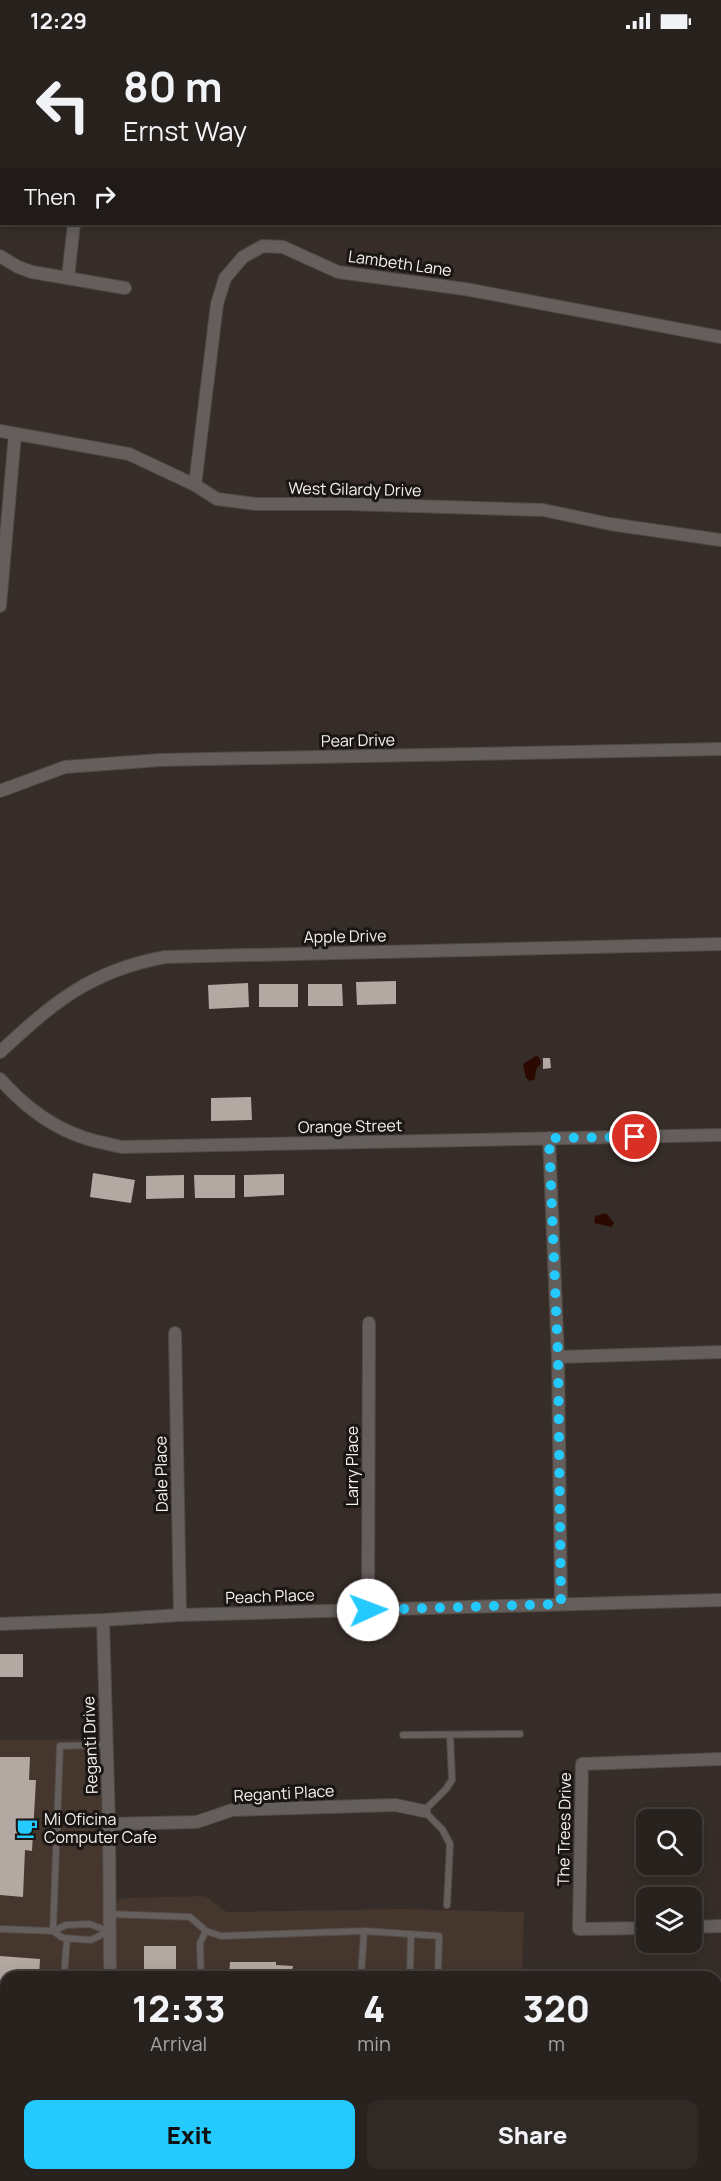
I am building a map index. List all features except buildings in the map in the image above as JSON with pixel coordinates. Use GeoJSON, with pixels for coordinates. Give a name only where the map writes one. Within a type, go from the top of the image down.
{"type":"FeatureCollection","features":[{"type":"Feature","properties":{"kind":"street"},"geometry":{"type":"LineString","coordinates":[[68,277],[74,225]]}},
{"type":"Feature","properties":{"kind":"street","name":"Lambeth Lane"},"geometry":{"type":"LineString","coordinates":[[195,485],[217,304],[225,278],[243,257],[263,246],[283,247],[338,272],[465,289],[721,337]]}},
{"type":"Feature","properties":{"kind":"street"},"geometry":{"type":"LineString","coordinates":[[0,256],[32,272],[125,288]]}},
{"type":"Feature","properties":{"kind":"street","name":"West Gilardy Drive"},"geometry":{"type":"LineString","coordinates":[[0,431],[129,454],[195,485],[217,500],[256,504],[349,504],[543,510],[610,524],[721,540]]}},
{"type":"Feature","properties":{"kind":"street"},"geometry":{"type":"LineString","coordinates":[[0,606],[15,434]]}},
{"type":"Feature","properties":{"kind":"street","name":"Pear Drive"},"geometry":{"type":"LineString","coordinates":[[0,791],[65,767],[160,760],[721,749]]}},
{"type":"Feature","properties":{"kind":"street","name":"Apple Drive"},"geometry":{"type":"LineString","coordinates":[[0,1052],[41,1014],[75,989],[137,962],[165,957],[721,944]]}},
{"type":"Feature","properties":{"kind":"street","name":"Orange Street"},"geometry":{"type":"LineString","coordinates":[[0,1079],[17,1098],[43,1118],[84,1138],[122,1146],[721,1135]]}},
{"type":"Feature","properties":{"kind":"street"},"geometry":{"type":"LineString","coordinates":[[549,1138],[558,1357],[561,1604]]}},
{"type":"Feature","properties":{"kind":"street","name":"Larry Place"},"geometry":{"type":"LineString","coordinates":[[368,1610],[369,1323]]}},
{"type":"Feature","properties":{"kind":"street","name":"Dale Place"},"geometry":{"type":"LineString","coordinates":[[175,1333],[180,1615]]}},
{"type":"Feature","properties":{"kind":"street"},"geometry":{"type":"LineString","coordinates":[[558,1357],[721,1352]]}},
{"type":"Feature","properties":{"kind":"street","name":"Peach Place"},"geometry":{"type":"LineString","coordinates":[[0,1624],[180,1615],[721,1600]]}},
{"type":"Feature","properties":{"kind":"street","name":"Reganti Drive"},"geometry":{"type":"LineString","coordinates":[[103,1620],[109,1824],[110,1971]]}},
{"type":"Feature","properties":{"kind":"street","name":"The Trees Drive"},"geometry":{"type":"LineString","coordinates":[[636,1928],[579,1929],[582,1764],[721,1759]]}},
{"type":"Feature","properties":{"kind":"street","name":"Reganti Place"},"geometry":{"type":"LineString","coordinates":[[109,1824],[197,1822],[232,1810],[395,1805],[424,1811]]}},
{"type":"Feature","properties":{"kind":"street"},"geometry":{"type":"LineString","coordinates":[[702,1927],[721,1926]]}},
{"type":"Feature","properties":{"kind":"lane"},"geometry":{"type":"LineString","coordinates":[[403,1735],[520,1734]]}},
{"type":"Feature","properties":{"kind":"lane"},"geometry":{"type":"LineString","coordinates":[[447,1905],[450,1844],[442,1829],[424,1811],[452,1780],[450,1735]]}},
{"type":"Feature","properties":{"kind":"lane"},"geometry":{"type":"LineString","coordinates":[[53,1931],[60,1746],[107,1745]]}},
{"type":"Feature","properties":{"kind":"lane"},"geometry":{"type":"LineString","coordinates":[[109,1914],[190,1917],[206,1931],[221,1936],[364,1931],[439,1936],[438,1971]]}},
{"type":"Feature","properties":{"kind":"lane"},"geometry":{"type":"LineString","coordinates":[[53,1931],[66,1924],[89,1924],[109,1931]]}},
{"type":"Feature","properties":{"kind":"lane"},"geometry":{"type":"LineString","coordinates":[[0,1929],[53,1931],[67,1939],[91,1941],[109,1931]]}},
{"type":"Feature","properties":{"kind":"lane"},"geometry":{"type":"LineString","coordinates":[[201,1971],[200,1943],[206,1931]]}},
{"type":"Feature","properties":{"kind":"lane"},"geometry":{"type":"LineString","coordinates":[[361,1971],[364,1931]]}},
{"type":"Feature","properties":{"kind":"lane"},"geometry":{"type":"LineString","coordinates":[[410,1971],[411,1934]]}},
{"type":"Feature","properties":{"kind":"lane"},"geometry":{"type":"LineString","coordinates":[[64,1971],[67,1939]]}},
{"type":"Feature","properties":{"kind":"shaded area"},"geometry":{"type":"Polygon","coordinates":[[[536,1056],[539,1057],[541,1063],[536,1070],[535,1079],[530,1081],[526,1078],[523,1064],[536,1056]]]}},
{"type":"Feature","properties":{"kind":"shaded area"},"geometry":{"type":"Polygon","coordinates":[[[606,1213],[614,1223],[612,1227],[594,1223],[595,1216],[606,1213]]]}},
{"type":"Feature","properties":{"kind":"shaded area"},"geometry":{"type":"Polygon","coordinates":[[[107,1739],[109,1901],[130,1898],[205,1896],[227,1912],[402,1909],[524,1912],[522,1971],[0,1971],[0,1740],[107,1739]]]}},
{"type":"Feature","properties":{"kind":"place","name":"Mi Oficina Computer Cafe"},"geometry":{"type":"Point","coordinates":[27,1828]}},
{"type":"Feature","properties":{"kind":"route"},"geometry":{"type":"LineString","coordinates":[[368,1610],[561,1604],[558,1357],[549,1138],[635,1137]]}}]}
